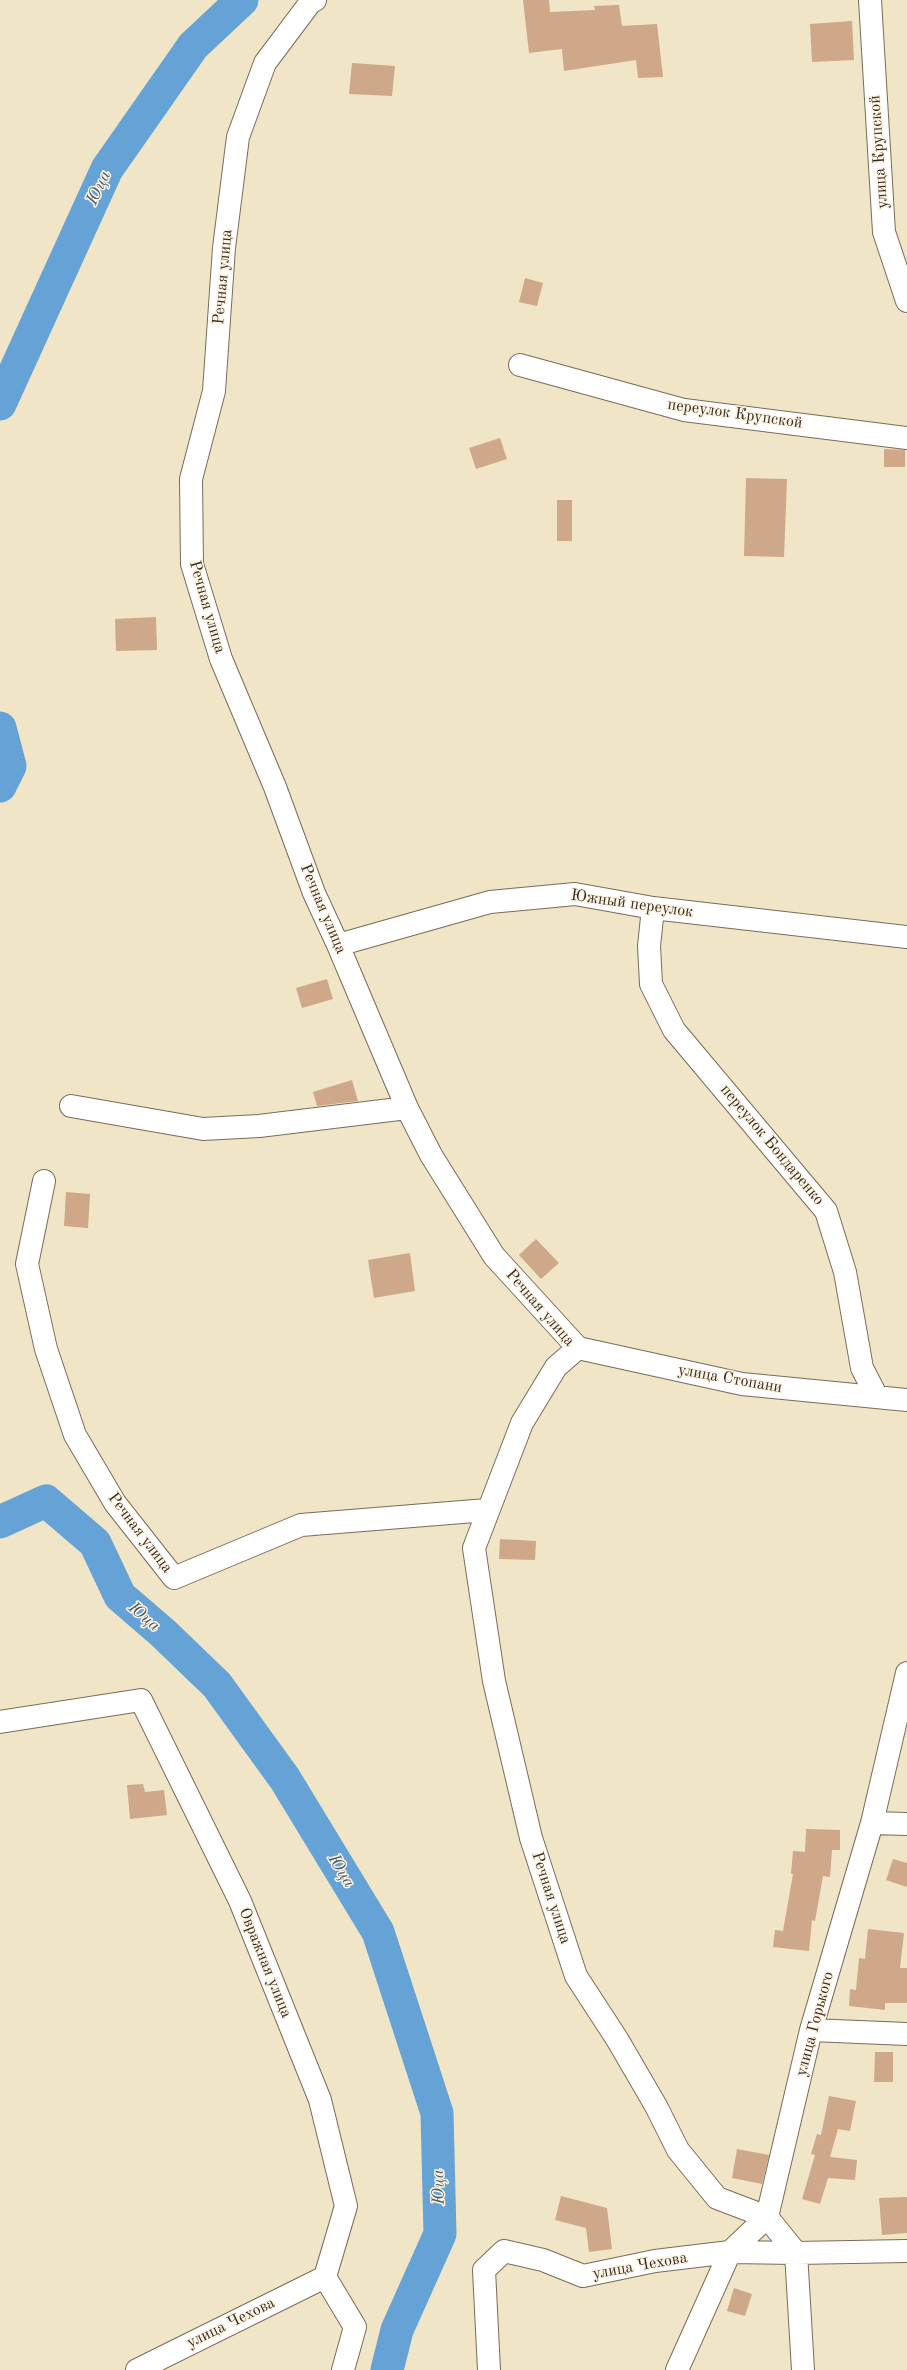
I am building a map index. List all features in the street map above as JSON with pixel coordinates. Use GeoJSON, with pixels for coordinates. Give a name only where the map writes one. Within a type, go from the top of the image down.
{"type":"FeatureCollection","features":[{"type":"Feature","properties":{"kind":"street","name":"Речная улица"},"geometry":{"type":"LineString","coordinates":[[315,0],[310,2],[265,63],[238,137],[224,248],[214,391],[191,479],[192,564],[221,659],[275,787],[314,893],[338,945],[407,1108],[431,1155],[494,1256],[578,1348],[556,1367],[522,1423],[487,1510],[474,1548],[494,1681],[531,1838],[576,1976],[617,2039],[656,2106],[678,2150],[717,2198],[767,2217]]}},
{"type":"Feature","properties":{"kind":"street","name":"улица Крупской"},"geometry":{"type":"LineString","coordinates":[[870,0],[884,232],[907,301]]}},
{"type":"Feature","properties":{"kind":"street","name":"переулок Крупской"},"geometry":{"type":"LineString","coordinates":[[520,365],[684,410],[907,438]]}},
{"type":"Feature","properties":{"kind":"street","name":"Южный переулок"},"geometry":{"type":"LineString","coordinates":[[338,945],[490,902],[575,894],[653,908],[907,937]]}},
{"type":"Feature","properties":{"kind":"street","name":"переулок Бондаренко"},"geometry":{"type":"LineString","coordinates":[[653,908],[648,946],[651,984],[674,1030],[826,1211],[845,1272],[862,1368],[877,1397]]}},
{"type":"Feature","properties":{"kind":"street"},"geometry":{"type":"LineString","coordinates":[[71,1106],[203,1129],[259,1126],[407,1108]]}},
{"type":"Feature","properties":{"kind":"street","name":"Речная улица"},"geometry":{"type":"LineString","coordinates":[[44,1181],[27,1264],[46,1349],[76,1435],[115,1503],[174,1578],[301,1525],[487,1510]]}},
{"type":"Feature","properties":{"kind":"street","name":"улица Стопани"},"geometry":{"type":"LineString","coordinates":[[578,1348],[742,1384],[907,1400]]}},
{"type":"Feature","properties":{"kind":"street","name":"улица Горького"},"geometry":{"type":"LineString","coordinates":[[767,2217],[811,2030],[872,1823],[907,1673]]}},
{"type":"Feature","properties":{"kind":"street","name":"Овражная улица"},"geometry":{"type":"LineString","coordinates":[[0,1722],[141,1700],[240,1901],[320,2100],[346,2206],[325,2277]]}},
{"type":"Feature","properties":{"kind":"street"},"geometry":{"type":"LineString","coordinates":[[872,1823],[907,1824]]}},
{"type":"Feature","properties":{"kind":"street"},"geometry":{"type":"LineString","coordinates":[[811,2030],[907,2034]]}},
{"type":"Feature","properties":{"kind":"street"},"geometry":{"type":"LineString","coordinates":[[676,2370],[730,2252],[767,2217],[796,2254],[803,2370]]}},
{"type":"Feature","properties":{"kind":"street","name":"улица Чехова"},"geometry":{"type":"LineString","coordinates":[[489,2370],[484,2270],[504,2251],[543,2260],[583,2276],[655,2261],[730,2252],[796,2254],[907,2251]]}},
{"type":"Feature","properties":{"kind":"street"},"geometry":{"type":"LineString","coordinates":[[325,2277],[355,2327],[343,2370]]}},
{"type":"Feature","properties":{"kind":"street","name":"улица Чехова"},"geometry":{"type":"LineString","coordinates":[[137,2370],[325,2277]]}},
{"type":"Feature","properties":{"kind":"building"},"geometry":{"type":"Polygon","coordinates":[[[523,0],[549,0],[550,12],[595,10],[594,6],[619,5],[622,26],[657,24],[663,77],[638,78],[636,60],[564,71],[562,49],[529,53],[523,0]]]}},
{"type":"Feature","properties":{"kind":"building"},"geometry":{"type":"Polygon","coordinates":[[[852,21],[854,60],[812,62],[810,24],[852,21]]]}},
{"type":"Feature","properties":{"kind":"building"},"geometry":{"type":"Polygon","coordinates":[[[352,63],[395,66],[392,96],[349,94],[352,63]]]}},
{"type":"Feature","properties":{"kind":"building"},"geometry":{"type":"Polygon","coordinates":[[[525,278],[543,283],[537,306],[519,302],[525,278]]]}},
{"type":"Feature","properties":{"kind":"building"},"geometry":{"type":"Polygon","coordinates":[[[500,438],[507,459],[476,469],[469,448],[500,438]]]}},
{"type":"Feature","properties":{"kind":"building"},"geometry":{"type":"Polygon","coordinates":[[[884,449],[905,450],[905,467],[884,467],[884,449]]]}},
{"type":"Feature","properties":{"kind":"building"},"geometry":{"type":"Polygon","coordinates":[[[746,478],[787,479],[784,557],[744,556],[746,478]]]}},
{"type":"Feature","properties":{"kind":"building"},"geometry":{"type":"Polygon","coordinates":[[[557,500],[572,500],[572,541],[557,541],[557,500]]]}},
{"type":"Feature","properties":{"kind":"building"},"geometry":{"type":"Polygon","coordinates":[[[156,617],[157,650],[116,651],[115,619],[156,617]]]}},
{"type":"Feature","properties":{"kind":"building"},"geometry":{"type":"Polygon","coordinates":[[[327,979],[333,999],[302,1008],[296,988],[327,979]]]}},
{"type":"Feature","properties":{"kind":"building"},"geometry":{"type":"Polygon","coordinates":[[[352,1080],[358,1101],[317,1106],[313,1092],[352,1080]]]}},
{"type":"Feature","properties":{"kind":"building"},"geometry":{"type":"Polygon","coordinates":[[[66,1192],[90,1194],[88,1228],[64,1226],[66,1192]]]}},
{"type":"Feature","properties":{"kind":"building"},"geometry":{"type":"Polygon","coordinates":[[[536,1239],[559,1263],[541,1279],[519,1255],[536,1239]]]}},
{"type":"Feature","properties":{"kind":"building"},"geometry":{"type":"Polygon","coordinates":[[[410,1253],[415,1291],[374,1298],[368,1260],[410,1253]]]}},
{"type":"Feature","properties":{"kind":"building"},"geometry":{"type":"Polygon","coordinates":[[[500,1539],[536,1541],[535,1560],[499,1559],[500,1539]]]}},
{"type":"Feature","properties":{"kind":"building"},"geometry":{"type":"Polygon","coordinates":[[[143,1784],[145,1792],[164,1790],[167,1815],[130,1819],[127,1785],[143,1784]]]}},
{"type":"Feature","properties":{"kind":"building"},"geometry":{"type":"Polygon","coordinates":[[[806,1829],[840,1830],[840,1850],[832,1850],[830,1877],[823,1876],[815,1921],[812,1920],[809,1951],[773,1947],[775,1930],[783,1931],[793,1874],[791,1874],[793,1851],[805,1852],[806,1829]]]}},
{"type":"Feature","properties":{"kind":"building"},"geometry":{"type":"Polygon","coordinates":[[[893,1859],[907,1863],[907,1887],[886,1880],[893,1859]]]}},
{"type":"Feature","properties":{"kind":"building"},"geometry":{"type":"Polygon","coordinates":[[[868,1929],[904,1933],[900,1968],[907,1968],[907,2003],[885,2003],[885,2010],[849,2006],[850,1989],[856,1990],[859,1958],[865,1959],[868,1929]]]}},
{"type":"Feature","properties":{"kind":"building"},"geometry":{"type":"Polygon","coordinates":[[[875,2052],[893,2052],[893,2082],[874,2082],[875,2052]]]}},
{"type":"Feature","properties":{"kind":"building"},"geometry":{"type":"Polygon","coordinates":[[[829,2096],[856,2101],[850,2131],[838,2129],[830,2157],[857,2160],[855,2180],[828,2178],[820,2204],[802,2199],[815,2155],[811,2154],[817,2134],[821,2135],[829,2096]]]}},
{"type":"Feature","properties":{"kind":"building"},"geometry":{"type":"Polygon","coordinates":[[[737,2149],[769,2155],[762,2184],[732,2178],[737,2149]]]}},
{"type":"Feature","properties":{"kind":"building"},"geometry":{"type":"Polygon","coordinates":[[[561,2196],[607,2208],[612,2249],[589,2252],[586,2228],[555,2220],[561,2196]]]}},
{"type":"Feature","properties":{"kind":"building"},"geometry":{"type":"Polygon","coordinates":[[[907,2197],[907,2233],[882,2235],[879,2198],[907,2197]]]}},
{"type":"Feature","properties":{"kind":"building"},"geometry":{"type":"Polygon","coordinates":[[[734,2288],[752,2294],[745,2316],[727,2311],[734,2288]]]}},
{"type":"Feature","properties":{"kind":"waterway","name":"Юца"},"geometry":{"type":"LineString","coordinates":[[0,404],[107,169],[193,46],[242,0]]}},
{"type":"Feature","properties":{"kind":"waterway","name":"Юца"},"geometry":{"type":"LineString","coordinates":[[0,728],[10,766],[0,786]]}},
{"type":"Feature","properties":{"kind":"waterway","name":"Юца"},"geometry":{"type":"LineString","coordinates":[[0,1522],[46,1501],[95,1543],[120,1596],[163,1633],[217,1685],[285,1779],[378,1932],[437,2113],[440,2234],[397,2330],[387,2370]]}}]}
